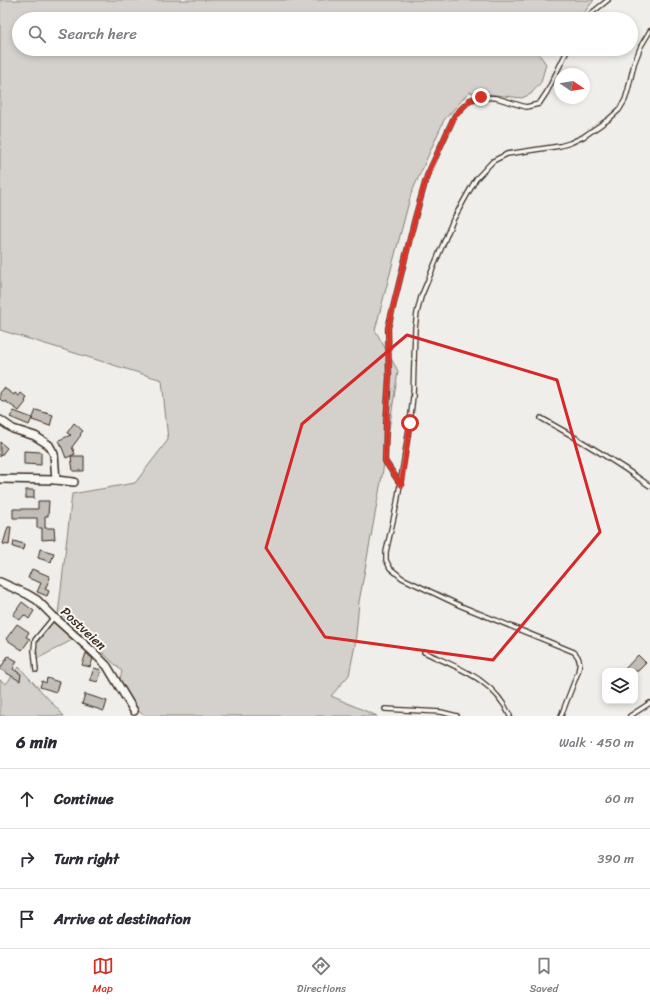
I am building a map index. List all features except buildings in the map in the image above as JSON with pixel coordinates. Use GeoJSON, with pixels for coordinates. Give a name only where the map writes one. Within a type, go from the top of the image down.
{"type":"FeatureCollection","features":[{"type":"Feature","properties":{"kind":"street"},"geometry":{"type":"LineString","coordinates":[[0,420],[13,429],[35,436],[50,445],[54,454],[56,480]]}},
{"type":"Feature","properties":{"kind":"street"},"geometry":{"type":"LineString","coordinates":[[0,479],[56,480],[74,482]]}},
{"type":"Feature","properties":{"kind":"street","name":"Postveien"},"geometry":{"type":"LineString","coordinates":[[0,582],[38,600],[54,617],[92,650],[107,666],[134,711]]}},
{"type":"Feature","properties":{"kind":"lane"},"geometry":{"type":"LineString","coordinates":[[593,12],[608,0]]}},
{"type":"Feature","properties":{"kind":"lane"},"geometry":{"type":"LineString","coordinates":[[638,54],[650,31]]}},
{"type":"Feature","properties":{"kind":"lane"},"geometry":{"type":"LineString","coordinates":[[401,485],[385,461],[389,376],[388,328],[427,176],[455,115],[470,100],[481,97],[496,98],[526,106],[539,104],[547,92],[565,56]]}},
{"type":"Feature","properties":{"kind":"lane"},"geometry":{"type":"LineString","coordinates":[[561,716],[580,665],[578,656],[574,652],[460,606],[402,578],[390,568],[386,560],[387,543],[401,485],[413,396],[415,328],[417,312],[431,271],[453,220],[476,179],[485,168],[500,157],[507,154],[560,146],[570,143],[609,119],[619,110],[625,100],[637,56]]}},
{"type":"Feature","properties":{"kind":"lane"},"geometry":{"type":"LineString","coordinates":[[541,418],[618,463],[650,486]]}},
{"type":"Feature","properties":{"kind":"lane"},"geometry":{"type":"LineString","coordinates":[[36,670],[34,650],[35,640],[54,617]]}},
{"type":"Feature","properties":{"kind":"lane"},"geometry":{"type":"LineString","coordinates":[[424,652],[483,682],[493,690],[510,716]]}},
{"type":"Feature","properties":{"kind":"lane"},"geometry":{"type":"LineString","coordinates":[[630,716],[650,703]]}},
{"type":"Feature","properties":{"kind":"lane"},"geometry":{"type":"LineString","coordinates":[[385,708],[441,712],[457,716]]}},
{"type":"Feature","properties":{"kind":"highlighted area"},"geometry":{"type":"Polygon","coordinates":[[[407,335],[557,380],[600,532],[493,660],[325,637],[266,548],[302,424],[407,335]]]}},
{"type":"Feature","properties":{"kind":"shaded area"},"geometry":{"type":"Polygon","coordinates":[[[0,0],[594,0],[585,12],[12,12],[12,56],[540,56],[546,64],[541,82],[531,94],[522,98],[469,92],[444,120],[411,194],[375,330],[398,371],[382,476],[359,602],[355,645],[349,675],[331,696],[377,716],[145,716],[137,710],[119,682],[122,671],[83,634],[37,659],[31,651],[58,615],[72,494],[135,483],[168,440],[162,380],[0,330],[0,0]]]}},
{"type":"Feature","properties":{"kind":"shaded area"},"geometry":{"type":"Polygon","coordinates":[[[19,667],[64,716],[0,716],[0,680],[6,684],[19,667]]]}},
{"type":"Feature","properties":{"kind":"route"},"geometry":{"type":"LineString","coordinates":[[410,423],[401,485],[385,461],[389,376],[388,328],[427,176],[455,115],[470,100],[481,97]]}}]}
